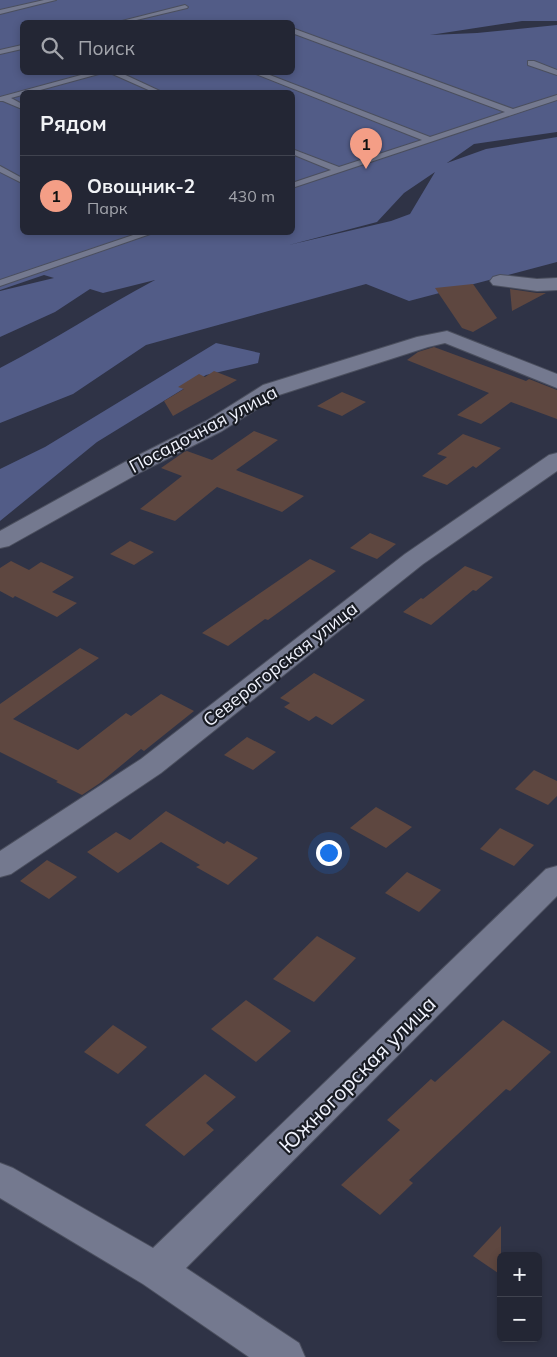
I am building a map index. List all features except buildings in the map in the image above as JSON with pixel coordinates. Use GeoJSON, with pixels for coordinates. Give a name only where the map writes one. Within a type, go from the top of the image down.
{"type":"FeatureCollection","features":[{"type":"Feature","properties":{"kind":"street"},"geometry":{"type":"LineString","coordinates":[[500,281],[537,285],[557,284]]}},
{"type":"Feature","properties":{"kind":"street","name":"Посадочная улица"},"geometry":{"type":"LineString","coordinates":[[0,541],[133,467],[214,426],[271,390],[424,341],[447,337],[557,382]]}},
{"type":"Feature","properties":{"kind":"street","name":"Северогорская улица"},"geometry":{"type":"LineString","coordinates":[[0,866],[151,766],[414,559],[557,460]]}},
{"type":"Feature","properties":{"kind":"street","name":"Южногорская улица"},"geometry":{"type":"LineString","coordinates":[[157,1271],[557,877]]}},
{"type":"Feature","properties":{"kind":"street"},"geometry":{"type":"LineString","coordinates":[[0,1179],[157,1271],[284,1357]]}},
{"type":"Feature","properties":{"kind":"lane"},"geometry":{"type":"LineString","coordinates":[[0,12],[53,0]]}},
{"type":"Feature","properties":{"kind":"lane"},"geometry":{"type":"LineString","coordinates":[[130,20],[185,7]]}},
{"type":"Feature","properties":{"kind":"lane"},"geometry":{"type":"LineString","coordinates":[[295,31],[513,112]]}},
{"type":"Feature","properties":{"kind":"lane"},"geometry":{"type":"LineString","coordinates":[[0,52],[20,47]]}},
{"type":"Feature","properties":{"kind":"lane"},"geometry":{"type":"LineString","coordinates":[[531,63],[557,73]]}},
{"type":"Feature","properties":{"kind":"lane"},"geometry":{"type":"LineString","coordinates":[[35,90],[92,75]]}},
{"type":"Feature","properties":{"kind":"lane"},"geometry":{"type":"LineString","coordinates":[[119,75],[153,90]]}},
{"type":"Feature","properties":{"kind":"lane"},"geometry":{"type":"LineString","coordinates":[[262,75],[431,140]]}},
{"type":"Feature","properties":{"kind":"lane"},"geometry":{"type":"LineString","coordinates":[[2,99],[20,94]]}},
{"type":"Feature","properties":{"kind":"lane"},"geometry":{"type":"LineString","coordinates":[[295,185],[557,98]]}},
{"type":"Feature","properties":{"kind":"lane"},"geometry":{"type":"LineString","coordinates":[[2,99],[20,106]]}},
{"type":"Feature","properties":{"kind":"lane"},"geometry":{"type":"LineString","coordinates":[[295,152],[338,170]]}},
{"type":"Feature","properties":{"kind":"lane"},"geometry":{"type":"LineString","coordinates":[[0,169],[20,180]]}},
{"type":"Feature","properties":{"kind":"lane"},"geometry":{"type":"LineString","coordinates":[[128,235],[134,238]]}},
{"type":"Feature","properties":{"kind":"lane"},"geometry":{"type":"LineString","coordinates":[[0,283],[143,235]]}},
{"type":"Feature","properties":{"kind":"lane"},"geometry":{"type":"LineString","coordinates":[[0,269],[15,278]]}},
{"type":"Feature","properties":{"kind":"shaded area"},"geometry":{"type":"Polygon","coordinates":[[[0,0],[557,0],[557,21],[522,21],[430,35],[477,33],[557,25],[557,132],[474,144],[447,163],[486,149],[557,137],[557,262],[409,301],[366,284],[146,345],[73,394],[0,423],[0,368],[155,280],[103,293],[90,289],[55,312],[0,337],[0,291],[54,278],[44,275],[0,290],[0,0]],[[435,172],[404,193],[377,222],[289,245],[391,221],[410,214],[435,172]]]}},
{"type":"Feature","properties":{"kind":"shaded area"},"geometry":{"type":"Polygon","coordinates":[[[216,343],[260,353],[258,363],[206,375],[97,442],[0,521],[0,469],[45,447],[216,343]]]}},
{"type":"Feature","properties":{"kind":"place","name":"Овощник-2"},"geometry":{"type":"Point","coordinates":[366,169]}}]}
